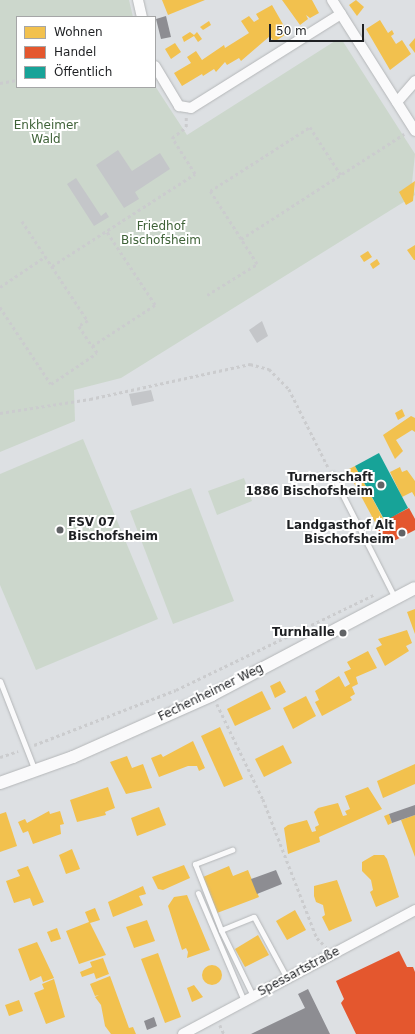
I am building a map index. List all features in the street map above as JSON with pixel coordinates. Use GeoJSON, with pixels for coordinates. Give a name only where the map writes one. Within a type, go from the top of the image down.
{"type":"FeatureCollection","features":[{"type":"Feature","properties":{"kind":"street"},"geometry":{"type":"LineString","coordinates":[[138,0],[142,16]]}},
{"type":"Feature","properties":{"kind":"street"},"geometry":{"type":"LineString","coordinates":[[332,0],[414,129]]}},
{"type":"Feature","properties":{"kind":"street"},"geometry":{"type":"LineString","coordinates":[[156,68],[174,100],[185,109],[197,106],[341,14]]}},
{"type":"Feature","properties":{"kind":"street"},"geometry":{"type":"LineString","coordinates":[[397,102],[415,81]]}},
{"type":"Feature","properties":{"kind":"street","name":"Fechenheimer Weg"},"geometry":{"type":"LineString","coordinates":[[0,783],[35,771],[212,695],[415,588]]}},
{"type":"Feature","properties":{"kind":"street","name":"Spessartstraße"},"geometry":{"type":"LineString","coordinates":[[183,1034],[415,910]]}},
{"type":"Feature","properties":{"kind":"lane"},"geometry":{"type":"LineString","coordinates":[[332,474],[396,598]]}},
{"type":"Feature","properties":{"kind":"lane"},"geometry":{"type":"LineString","coordinates":[[0,681],[35,771]]}},
{"type":"Feature","properties":{"kind":"lane"},"geometry":{"type":"LineString","coordinates":[[232,850],[195,864],[249,999]]}},
{"type":"Feature","properties":{"kind":"lane"},"geometry":{"type":"LineString","coordinates":[[198,893],[249,999]]}},
{"type":"Feature","properties":{"kind":"lane"},"geometry":{"type":"LineString","coordinates":[[221,930],[254,917],[287,978]]}},
{"type":"Feature","properties":{"kind":"path"},"geometry":{"type":"LineString","coordinates":[[0,83],[16,80]]}},
{"type":"Feature","properties":{"kind":"path"},"geometry":{"type":"LineString","coordinates":[[52,266],[195,174],[172,138],[186,127],[185,109]]}},
{"type":"Feature","properties":{"kind":"path"},"geometry":{"type":"LineString","coordinates":[[207,295],[256,264],[210,191],[310,127],[341,175]]}},
{"type":"Feature","properties":{"kind":"path"},"geometry":{"type":"LineString","coordinates":[[241,239],[414,129]]}},
{"type":"Feature","properties":{"kind":"path"},"geometry":{"type":"LineString","coordinates":[[0,307],[51,384],[97,353],[79,326],[88,321],[22,221]]}},
{"type":"Feature","properties":{"kind":"path"},"geometry":{"type":"LineString","coordinates":[[92,346],[154,305],[106,231]]}},
{"type":"Feature","properties":{"kind":"path"},"geometry":{"type":"LineString","coordinates":[[0,287],[46,256]]}},
{"type":"Feature","properties":{"kind":"path"},"geometry":{"type":"LineString","coordinates":[[0,413],[90,399],[233,366],[260,366],[269,369],[289,389],[332,474]]}},
{"type":"Feature","properties":{"kind":"path"},"geometry":{"type":"LineString","coordinates":[[0,757],[176,690],[372,595],[396,598]]}},
{"type":"Feature","properties":{"kind":"path"},"geometry":{"type":"LineString","coordinates":[[212,695],[263,799],[317,938],[332,954]]}},
{"type":"Feature","properties":{"kind":"green space","name":"Friedhof Bischofsheim"},"geometry":{"type":"Polygon","coordinates":[[[0,0],[129,0],[133,16],[16,16],[16,88],[156,88],[187,135],[335,41],[342,40],[415,154],[412,183],[415,195],[121,378],[74,390],[75,421],[0,452],[0,0]]]}},
{"type":"Feature","properties":{"kind":"green space","name":"FSV 07 Bischofsheim"},"geometry":{"type":"Polygon","coordinates":[[[83,439],[158,619],[36,670],[0,585],[0,474],[83,439]]]}},
{"type":"Feature","properties":{"kind":"green space"},"geometry":{"type":"Polygon","coordinates":[[[244,478],[252,501],[217,515],[208,491],[244,478]]]}},
{"type":"Feature","properties":{"kind":"green space"},"geometry":{"type":"Polygon","coordinates":[[[191,488],[234,601],[173,624],[130,511],[191,488]]]}},
{"type":"Feature","properties":{"kind":"building: Wohnen"},"geometry":{"type":"Polygon","coordinates":[[[162,0],[205,0],[168,15],[162,0]]]}},
{"type":"Feature","properties":{"kind":"building: Wohnen"},"geometry":{"type":"Polygon","coordinates":[[[282,0],[312,0],[319,13],[310,18],[306,15],[308,19],[300,25],[282,0]]]}},
{"type":"Feature","properties":{"kind":"building: Wohnen"},"geometry":{"type":"Polygon","coordinates":[[[356,0],[364,7],[357,16],[349,5],[356,0]]]}},
{"type":"Feature","properties":{"kind":"building: Wohnen"},"geometry":{"type":"Polygon","coordinates":[[[272,5],[288,33],[274,42],[270,36],[241,61],[239,58],[227,65],[225,62],[216,72],[214,69],[203,76],[202,74],[182,86],[174,73],[191,63],[187,57],[196,51],[202,60],[224,45],[225,48],[249,33],[241,21],[249,16],[254,22],[259,19],[256,14],[272,5]]]}},
{"type":"Feature","properties":{"kind":"building: Wohnen"},"geometry":{"type":"Polygon","coordinates":[[[380,20],[388,33],[392,30],[394,34],[391,36],[396,44],[402,40],[411,54],[390,70],[366,29],[380,20]]]}},
{"type":"Feature","properties":{"kind":"building: Wohnen"},"geometry":{"type":"Polygon","coordinates":[[[209,21],[211,25],[203,30],[200,27],[209,21]]]}},
{"type":"Feature","properties":{"kind":"building: Wohnen"},"geometry":{"type":"Polygon","coordinates":[[[190,32],[194,35],[197,32],[202,39],[198,42],[194,36],[184,42],[182,37],[190,32]]]}},
{"type":"Feature","properties":{"kind":"building: Wohnen"},"geometry":{"type":"Polygon","coordinates":[[[415,38],[415,53],[409,45],[415,38]]]}},
{"type":"Feature","properties":{"kind":"building: Wohnen"},"geometry":{"type":"Polygon","coordinates":[[[175,43],[181,52],[171,59],[165,49],[175,43]]]}},
{"type":"Feature","properties":{"kind":"building: Wohnen"},"geometry":{"type":"Polygon","coordinates":[[[415,181],[413,201],[406,205],[399,192],[415,181]]]}},
{"type":"Feature","properties":{"kind":"building: Wohnen"},"geometry":{"type":"Polygon","coordinates":[[[415,245],[415,260],[414,260],[407,250],[415,245]]]}},
{"type":"Feature","properties":{"kind":"building: Wohnen"},"geometry":{"type":"Polygon","coordinates":[[[368,251],[372,257],[364,262],[360,256],[368,251]]]}},
{"type":"Feature","properties":{"kind":"building: Wohnen"},"geometry":{"type":"Polygon","coordinates":[[[377,259],[380,264],[373,269],[370,264],[377,259]]]}},
{"type":"Feature","properties":{"kind":"building: Wohnen"},"geometry":{"type":"Polygon","coordinates":[[[402,409],[405,416],[398,420],[395,413],[402,409]]]}},
{"type":"Feature","properties":{"kind":"building: Wohnen"},"geometry":{"type":"Polygon","coordinates":[[[411,416],[415,418],[415,432],[412,430],[396,440],[403,451],[395,459],[383,435],[411,416]]]}},
{"type":"Feature","properties":{"kind":"building: Wohnen"},"geometry":{"type":"Polygon","coordinates":[[[355,466],[384,520],[376,524],[347,470],[355,466]]]}},
{"type":"Feature","properties":{"kind":"building: Wohnen"},"geometry":{"type":"Polygon","coordinates":[[[400,467],[402,472],[407,470],[415,481],[415,497],[412,492],[402,497],[390,472],[400,467]]]}},
{"type":"Feature","properties":{"kind":"building: Wohnen"},"geometry":{"type":"Polygon","coordinates":[[[415,609],[415,634],[407,612],[415,609]]]}},
{"type":"Feature","properties":{"kind":"building: Wohnen"},"geometry":{"type":"Polygon","coordinates":[[[407,630],[412,643],[406,646],[409,651],[385,666],[376,648],[382,645],[378,639],[407,630]]]}},
{"type":"Feature","properties":{"kind":"building: Wohnen"},"geometry":{"type":"Polygon","coordinates":[[[368,651],[377,668],[356,677],[358,684],[352,687],[355,694],[350,697],[352,700],[322,716],[315,702],[319,700],[315,691],[339,676],[345,687],[350,684],[344,672],[351,669],[347,662],[368,651]]]}},
{"type":"Feature","properties":{"kind":"building: Wohnen"},"geometry":{"type":"Polygon","coordinates":[[[280,681],[286,692],[275,698],[270,686],[280,681]]]}},
{"type":"Feature","properties":{"kind":"building: Wohnen"},"geometry":{"type":"Polygon","coordinates":[[[262,691],[271,709],[235,726],[227,709],[262,691]]]}},
{"type":"Feature","properties":{"kind":"building: Wohnen"},"geometry":{"type":"Polygon","coordinates":[[[306,696],[316,716],[293,729],[283,708],[306,696]]]}},
{"type":"Feature","properties":{"kind":"building: Wohnen"},"geometry":{"type":"Polygon","coordinates":[[[220,727],[243,779],[224,787],[201,736],[220,727]]]}},
{"type":"Feature","properties":{"kind":"building: Wohnen"},"geometry":{"type":"Polygon","coordinates":[[[193,741],[205,768],[199,771],[197,766],[188,766],[159,777],[151,758],[161,754],[163,757],[193,741]]]}},
{"type":"Feature","properties":{"kind":"building: Wohnen"},"geometry":{"type":"Polygon","coordinates":[[[283,745],[292,763],[264,777],[255,759],[283,745]]]}},
{"type":"Feature","properties":{"kind":"building: Wohnen"},"geometry":{"type":"Polygon","coordinates":[[[127,756],[132,768],[143,764],[152,788],[126,794],[110,762],[127,756]]]}},
{"type":"Feature","properties":{"kind":"building: Wohnen"},"geometry":{"type":"Polygon","coordinates":[[[415,764],[415,784],[383,798],[377,781],[415,764]]]}},
{"type":"Feature","properties":{"kind":"building: Wohnen"},"geometry":{"type":"Polygon","coordinates":[[[108,787],[115,808],[105,812],[106,815],[77,822],[70,800],[108,787]]]}},
{"type":"Feature","properties":{"kind":"building: Wohnen"},"geometry":{"type":"Polygon","coordinates":[[[368,787],[382,809],[319,837],[320,842],[288,854],[284,828],[288,825],[307,820],[312,832],[316,831],[315,827],[319,825],[314,812],[318,808],[338,803],[343,816],[347,815],[345,811],[350,809],[345,796],[368,787]]]}},
{"type":"Feature","properties":{"kind":"building: Wohnen"},"geometry":{"type":"Polygon","coordinates":[[[159,807],[166,825],[137,836],[131,818],[159,807]]]}},
{"type":"Feature","properties":{"kind":"building: Wohnen"},"geometry":{"type":"Polygon","coordinates":[[[49,811],[50,814],[60,811],[64,824],[60,825],[61,834],[33,844],[28,831],[23,833],[18,822],[25,819],[27,823],[49,811]]]}},
{"type":"Feature","properties":{"kind":"building: Wohnen"},"geometry":{"type":"Polygon","coordinates":[[[6,812],[17,846],[0,852],[0,814],[6,812]]]}},
{"type":"Feature","properties":{"kind":"building: Wohnen"},"geometry":{"type":"Polygon","coordinates":[[[389,814],[392,823],[388,825],[384,816],[389,814]]]}},
{"type":"Feature","properties":{"kind":"building: Wohnen"},"geometry":{"type":"Polygon","coordinates":[[[415,815],[415,857],[401,820],[415,815]]]}},
{"type":"Feature","properties":{"kind":"building: Wohnen"},"geometry":{"type":"Polygon","coordinates":[[[72,849],[80,869],[66,874],[59,855],[72,849]]]}},
{"type":"Feature","properties":{"kind":"building: Wohnen"},"geometry":{"type":"Polygon","coordinates":[[[374,855],[384,855],[387,859],[399,897],[376,907],[370,892],[373,890],[371,880],[362,871],[362,862],[374,855]]]}},
{"type":"Feature","properties":{"kind":"building: Wohnen"},"geometry":{"type":"Polygon","coordinates":[[[184,865],[190,878],[163,890],[158,889],[152,877],[184,865]]]}},
{"type":"Feature","properties":{"kind":"building: Wohnen"},"geometry":{"type":"Polygon","coordinates":[[[28,866],[44,902],[33,906],[30,898],[14,903],[6,881],[20,876],[17,870],[28,866]]]}},
{"type":"Feature","properties":{"kind":"building: Wohnen"},"geometry":{"type":"Polygon","coordinates":[[[229,866],[233,876],[248,870],[259,897],[217,913],[203,877],[229,866]]]}},
{"type":"Feature","properties":{"kind":"building: Wohnen"},"geometry":{"type":"Polygon","coordinates":[[[337,880],[352,921],[329,931],[322,917],[325,915],[323,905],[316,902],[314,896],[314,886],[337,880]]]}},
{"type":"Feature","properties":{"kind":"building: Wohnen"},"geometry":{"type":"Polygon","coordinates":[[[143,886],[146,894],[139,896],[143,905],[113,917],[108,902],[143,886]]]}},
{"type":"Feature","properties":{"kind":"building: Wohnen"},"geometry":{"type":"Polygon","coordinates":[[[187,895],[210,950],[187,958],[188,952],[186,948],[182,950],[168,906],[174,897],[187,895]]]}},
{"type":"Feature","properties":{"kind":"building: Wohnen"},"geometry":{"type":"Polygon","coordinates":[[[95,908],[100,920],[90,923],[106,955],[79,964],[66,931],[89,922],[85,912],[95,908]]]}},
{"type":"Feature","properties":{"kind":"building: Wohnen"},"geometry":{"type":"Polygon","coordinates":[[[295,910],[306,930],[287,940],[276,921],[295,910]]]}},
{"type":"Feature","properties":{"kind":"building: Wohnen"},"geometry":{"type":"Polygon","coordinates":[[[147,920],[155,941],[134,948],[126,927],[147,920]]]}},
{"type":"Feature","properties":{"kind":"building: Wohnen"},"geometry":{"type":"Polygon","coordinates":[[[57,928],[61,939],[51,942],[47,932],[57,928]]]}},
{"type":"Feature","properties":{"kind":"building: Wohnen"},"geometry":{"type":"Polygon","coordinates":[[[258,935],[269,955],[245,967],[235,949],[258,935]]]}},
{"type":"Feature","properties":{"kind":"building: Wohnen"},"geometry":{"type":"Polygon","coordinates":[[[37,942],[54,978],[43,982],[41,976],[30,981],[18,949],[37,942]]]}},
{"type":"Feature","properties":{"kind":"building: Wohnen"},"geometry":{"type":"Polygon","coordinates":[[[158,953],[181,1017],[165,1023],[141,959],[158,953]]]}},
{"type":"Feature","properties":{"kind":"building: Wohnen"},"geometry":{"type":"Polygon","coordinates":[[[103,958],[109,974],[96,979],[94,973],[82,977],[80,972],[92,967],[90,962],[103,958]]]}},
{"type":"Feature","properties":{"kind":"building: Wohnen"},"geometry":{"type":"Polygon","coordinates":[[[212,965],[219,968],[222,975],[219,982],[212,985],[205,982],[202,975],[205,968],[212,965]]]}},
{"type":"Feature","properties":{"kind":"building: Wohnen"},"geometry":{"type":"Polygon","coordinates":[[[110,976],[129,1028],[133,1027],[136,1034],[111,1034],[105,1026],[101,1005],[95,997],[99,995],[95,996],[90,984],[110,976]]]}},
{"type":"Feature","properties":{"kind":"building: Wohnen"},"geometry":{"type":"Polygon","coordinates":[[[54,979],[65,1017],[46,1024],[34,993],[44,989],[42,984],[54,979]]]}},
{"type":"Feature","properties":{"kind":"building: Wohnen"},"geometry":{"type":"Polygon","coordinates":[[[194,985],[203,997],[192,1002],[187,988],[194,985]]]}},
{"type":"Feature","properties":{"kind":"building: Wohnen"},"geometry":{"type":"Polygon","coordinates":[[[19,1000],[23,1011],[9,1016],[5,1005],[19,1000]]]}},
{"type":"Feature","properties":{"kind":"building: Handel"},"geometry":{"type":"Polygon","coordinates":[[[409,508],[415,519],[415,530],[386,545],[375,525],[409,508]]]}},
{"type":"Feature","properties":{"kind":"building: Handel"},"geometry":{"type":"Polygon","coordinates":[[[399,951],[407,967],[413,967],[415,972],[415,1034],[356,1034],[341,1003],[344,999],[336,981],[399,951]]]}},
{"type":"Feature","properties":{"kind":"building: Öffentlich","name":"Turnerschaft 1886 Bischofsheim"},"geometry":{"type":"Polygon","coordinates":[[[379,453],[408,508],[385,521],[355,466],[379,453]]]}},
{"type":"Feature","properties":{"kind":"building: Industrie"},"geometry":{"type":"Polygon","coordinates":[[[166,16],[171,37],[161,39],[156,19],[166,16]]]}},
{"type":"Feature","properties":{"kind":"building: Industrie"},"geometry":{"type":"Polygon","coordinates":[[[415,805],[415,815],[392,823],[389,814],[415,805]]]}},
{"type":"Feature","properties":{"kind":"building: Industrie"},"geometry":{"type":"Polygon","coordinates":[[[276,870],[282,884],[257,894],[251,879],[276,870]]]}},
{"type":"Feature","properties":{"kind":"building: Industrie"},"geometry":{"type":"Polygon","coordinates":[[[308,989],[330,1034],[251,1034],[305,1008],[298,994],[308,989]]]}},
{"type":"Feature","properties":{"kind":"building: Industrie"},"geometry":{"type":"Polygon","coordinates":[[[154,1017],[157,1026],[147,1030],[144,1021],[154,1017]]]}},
{"type":"Feature","properties":{"kind":"building: Sonstige"},"geometry":{"type":"Polygon","coordinates":[[[118,150],[132,171],[160,153],[170,169],[135,192],[139,199],[124,208],[96,165],[118,150]]]}},
{"type":"Feature","properties":{"kind":"building: Sonstige"},"geometry":{"type":"Polygon","coordinates":[[[76,178],[101,216],[106,212],[109,217],[94,226],[67,184],[76,178]]]}},
{"type":"Feature","properties":{"kind":"building: Sonstige"},"geometry":{"type":"Polygon","coordinates":[[[262,321],[268,336],[257,343],[249,330],[262,321]]]}},
{"type":"Feature","properties":{"kind":"building: Sonstige"},"geometry":{"type":"Polygon","coordinates":[[[151,390],[154,401],[132,406],[129,394],[151,390]]]}},
{"type":"Feature","properties":{"kind":"place","name":"Turnerschaft 1886 Bischofsheim"},"geometry":{"type":"Point","coordinates":[381,485]}},
{"type":"Feature","properties":{"kind":"place","name":"FSV 07 Bischofsheim"},"geometry":{"type":"Point","coordinates":[60,530]}},
{"type":"Feature","properties":{"kind":"place","name":"Landgasthof Alt Bischofsheim"},"geometry":{"type":"Point","coordinates":[402,533]}},
{"type":"Feature","properties":{"kind":"place","name":"Turnhalle"},"geometry":{"type":"Point","coordinates":[343,633]}},
{"type":"Feature","properties":{"kind":"park label","name":"Enkheimer Wald"},"geometry":{"type":"Point","coordinates":[46,133]}}]}
